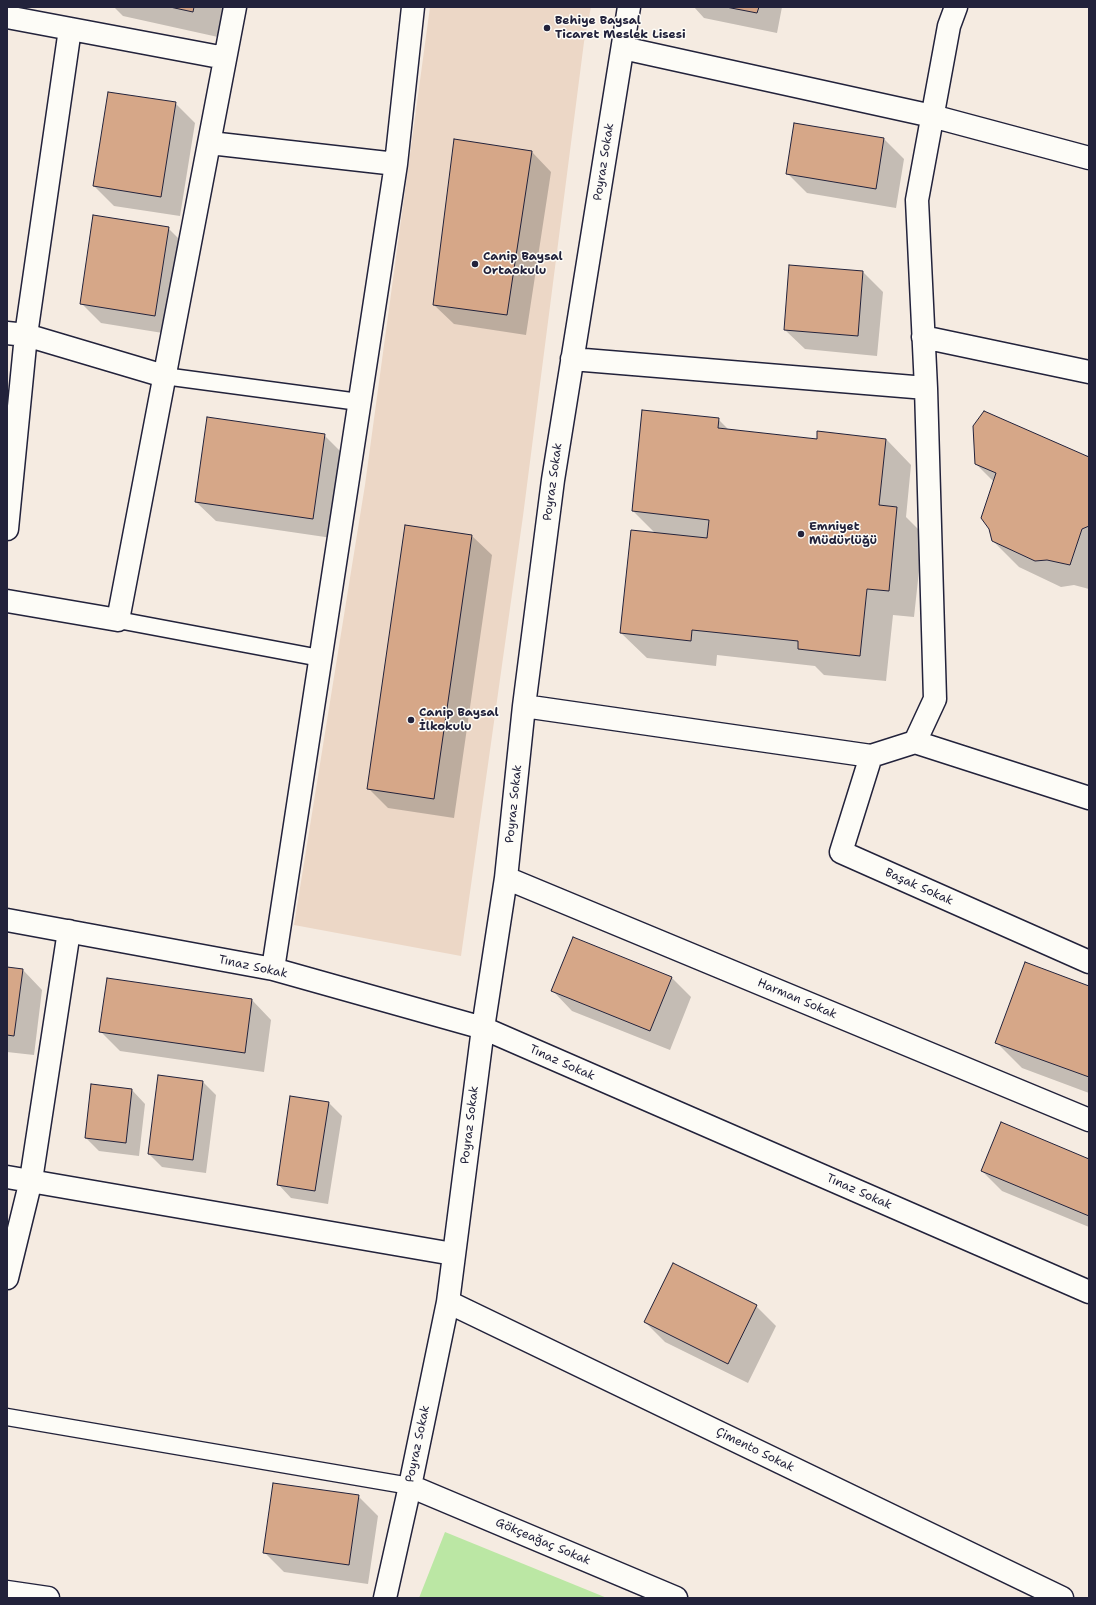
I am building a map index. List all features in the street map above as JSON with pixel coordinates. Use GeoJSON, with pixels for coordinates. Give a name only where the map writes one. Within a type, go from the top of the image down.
{"type":"FeatureCollection","features":[{"type":"Feature","properties":{"kind":"street"},"geometry":{"type":"LineString","coordinates":[[7,601],[118,620],[235,7]]}},
{"type":"Feature","properties":{"kind":"street"},"geometry":{"type":"LineString","coordinates":[[273,969],[396,164],[412,7]]}},
{"type":"Feature","properties":{"kind":"street","name":"Poyraz Sokak"},"geometry":{"type":"LineString","coordinates":[[385,1598],[448,1302],[483,1028],[506,878],[524,706],[553,480],[629,7]]}},
{"type":"Feature","properties":{"kind":"street"},"geometry":{"type":"LineString","coordinates":[[915,742],[935,699],[926,388],[917,200],[949,26],[956,7]]}},
{"type":"Feature","properties":{"kind":"street"},"geometry":{"type":"LineString","coordinates":[[7,17],[225,58]]}},
{"type":"Feature","properties":{"kind":"street"},"geometry":{"type":"LineString","coordinates":[[7,529],[16,334],[70,29]]}},
{"type":"Feature","properties":{"kind":"street"},"geometry":{"type":"LineString","coordinates":[[623,48],[932,116],[1089,158]]}},
{"type":"Feature","properties":{"kind":"street"},"geometry":{"type":"LineString","coordinates":[[210,143],[396,164]]}},
{"type":"Feature","properties":{"kind":"street"},"geometry":{"type":"LineString","coordinates":[[16,334],[164,376]]}},
{"type":"Feature","properties":{"kind":"street"},"geometry":{"type":"LineString","coordinates":[[923,337],[1089,372]]}},
{"type":"Feature","properties":{"kind":"street"},"geometry":{"type":"LineString","coordinates":[[572,359],[926,388]]}},
{"type":"Feature","properties":{"kind":"street"},"geometry":{"type":"LineString","coordinates":[[524,706],[871,756],[915,742],[1089,798]]}},
{"type":"Feature","properties":{"kind":"street","name":"Başak Sokak"},"geometry":{"type":"LineString","coordinates":[[871,756],[840,852],[1089,962]]}},
{"type":"Feature","properties":{"kind":"street","name":"Harman Sokak"},"geometry":{"type":"LineString","coordinates":[[506,878],[1089,1120]]}},
{"type":"Feature","properties":{"kind":"street","name":"Tınaz Sokak"},"geometry":{"type":"LineString","coordinates":[[7,920],[273,969],[483,1028],[1089,1292]]}},
{"type":"Feature","properties":{"kind":"street"},"geometry":{"type":"LineString","coordinates":[[7,1278],[30,1180],[69,931]]}},
{"type":"Feature","properties":{"kind":"street"},"geometry":{"type":"LineString","coordinates":[[7,1177],[454,1254]]}},
{"type":"Feature","properties":{"kind":"street","name":"Çimento Sokak"},"geometry":{"type":"LineString","coordinates":[[448,1302],[1062,1598]]}},
{"type":"Feature","properties":{"kind":"street","name":"Gökçeağaç Sokak"},"geometry":{"type":"LineString","coordinates":[[410,1486],[676,1598]]}},
{"type":"Feature","properties":{"kind":"street"},"geometry":{"type":"LineString","coordinates":[[7,1592],[48,1598]]}},
{"type":"Feature","properties":{"kind":"lane"},"geometry":{"type":"LineString","coordinates":[[164,376],[359,402]]}},
{"type":"Feature","properties":{"kind":"lane"},"geometry":{"type":"LineString","coordinates":[[118,620],[320,658]]}},
{"type":"Feature","properties":{"kind":"lane"},"geometry":{"type":"LineString","coordinates":[[7,1416],[410,1486]]}},
{"type":"Feature","properties":{"kind":"shaded area"},"geometry":{"type":"Polygon","coordinates":[[[430,7],[591,7],[584,42],[523,516],[461,956],[294,925],[365,485],[430,7]]]}},
{"type":"Feature","properties":{"kind":"green space"},"geometry":{"type":"Polygon","coordinates":[[[445,1532],[607,1598],[419,1598],[445,1532]]]}},
{"type":"Feature","properties":{"kind":"building"},"geometry":{"type":"Polygon","coordinates":[[[170,7],[194,7],[193,12],[170,7]]]}},
{"type":"Feature","properties":{"kind":"building"},"geometry":{"type":"Polygon","coordinates":[[[726,7],[759,7],[757,13],[726,7]]]}},
{"type":"Feature","properties":{"kind":"building"},"geometry":{"type":"Polygon","coordinates":[[[108,92],[176,102],[161,197],[93,186],[108,92]]]}},
{"type":"Feature","properties":{"kind":"building"},"geometry":{"type":"Polygon","coordinates":[[[794,123],[884,138],[876,189],[786,174],[794,123]]]}},
{"type":"Feature","properties":{"kind":"building"},"geometry":{"type":"Polygon","coordinates":[[[454,139],[532,151],[507,315],[433,305],[454,139]]]}},
{"type":"Feature","properties":{"kind":"building"},"geometry":{"type":"Polygon","coordinates":[[[93,215],[169,227],[155,316],[80,304],[93,215]]]}},
{"type":"Feature","properties":{"kind":"building"},"geometry":{"type":"Polygon","coordinates":[[[789,265],[863,271],[858,336],[784,330],[789,265]]]}},
{"type":"Feature","properties":{"kind":"building","name":"Emniyet Müdürlüğü"},"geometry":{"type":"Polygon","coordinates":[[[642,410],[719,418],[718,428],[817,439],[817,431],[886,439],[879,505],[897,507],[889,591],[867,589],[860,656],[798,649],[798,641],[692,630],[691,641],[620,633],[631,530],[707,538],[709,520],[632,511],[642,410]]]}},
{"type":"Feature","properties":{"kind":"building"},"geometry":{"type":"Polygon","coordinates":[[[984,411],[1089,457],[1089,526],[1082,529],[1070,565],[1047,560],[1035,561],[992,541],[989,529],[981,518],[996,473],[975,464],[973,426],[984,411]]]}},
{"type":"Feature","properties":{"kind":"building"},"geometry":{"type":"Polygon","coordinates":[[[207,417],[325,434],[313,519],[195,502],[207,417]]]}},
{"type":"Feature","properties":{"kind":"building"},"geometry":{"type":"Polygon","coordinates":[[[405,525],[472,535],[434,799],[367,789],[405,525]]]}},
{"type":"Feature","properties":{"kind":"building"},"geometry":{"type":"Polygon","coordinates":[[[573,937],[672,977],[650,1031],[551,991],[573,937]]]}},
{"type":"Feature","properties":{"kind":"building"},"geometry":{"type":"Polygon","coordinates":[[[1025,962],[1089,986],[1089,1077],[995,1043],[1025,962]]]}},
{"type":"Feature","properties":{"kind":"building"},"geometry":{"type":"Polygon","coordinates":[[[7,967],[23,969],[14,1036],[7,1035],[7,967]]]}},
{"type":"Feature","properties":{"kind":"building"},"geometry":{"type":"Polygon","coordinates":[[[107,978],[252,999],[245,1053],[99,1032],[107,978]]]}},
{"type":"Feature","properties":{"kind":"building"},"geometry":{"type":"Polygon","coordinates":[[[158,1075],[203,1081],[193,1160],[148,1154],[158,1075]]]}},
{"type":"Feature","properties":{"kind":"building"},"geometry":{"type":"Polygon","coordinates":[[[91,1084],[132,1089],[126,1143],[85,1138],[91,1084]]]}},
{"type":"Feature","properties":{"kind":"building"},"geometry":{"type":"Polygon","coordinates":[[[290,1096],[329,1102],[315,1191],[277,1185],[290,1096]]]}},
{"type":"Feature","properties":{"kind":"building"},"geometry":{"type":"Polygon","coordinates":[[[1001,1122],[1089,1159],[1089,1216],[981,1171],[1001,1122]]]}},
{"type":"Feature","properties":{"kind":"building"},"geometry":{"type":"Polygon","coordinates":[[[673,1263],[757,1305],[728,1364],[644,1322],[673,1263]]]}},
{"type":"Feature","properties":{"kind":"building"},"geometry":{"type":"Polygon","coordinates":[[[273,1483],[359,1495],[349,1565],[263,1553],[273,1483]]]}},
{"type":"Feature","properties":{"kind":"place","name":"Behiye Baysal Ticaret Meslek Lisesi"},"geometry":{"type":"Point","coordinates":[547,28]}},
{"type":"Feature","properties":{"kind":"place","name":"Canip Baysal Ortaokulu"},"geometry":{"type":"Point","coordinates":[475,264]}},
{"type":"Feature","properties":{"kind":"place","name":"Emniyet Müdürlüğü"},"geometry":{"type":"Point","coordinates":[801,534]}},
{"type":"Feature","properties":{"kind":"place","name":"Canip Baysal İlkokulu"},"geometry":{"type":"Point","coordinates":[411,720]}}]}
